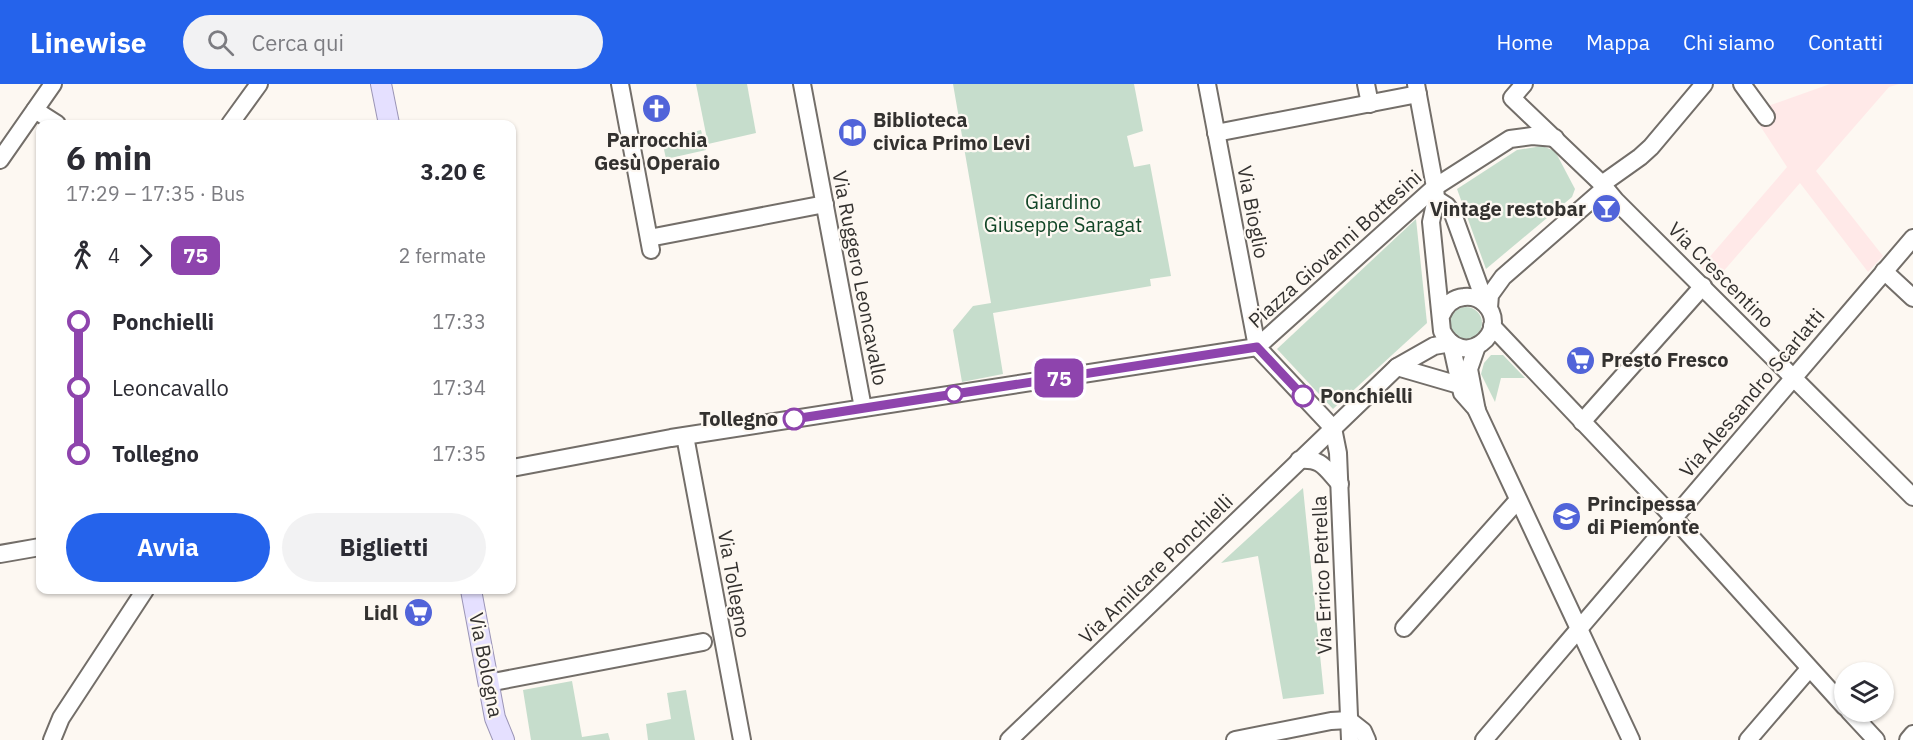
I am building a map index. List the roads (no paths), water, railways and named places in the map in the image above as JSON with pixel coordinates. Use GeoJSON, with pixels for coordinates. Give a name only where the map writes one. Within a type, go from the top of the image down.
{"type":"FeatureCollection","features":[{"type":"Feature","properties":{"kind":"main road"},"geometry":{"type":"LineString","coordinates":[[381,84],[388,120]]}},
{"type":"Feature","properties":{"kind":"main road","name":"Via Bologna"},"geometry":{"type":"LineString","coordinates":[[472,594],[494,682],[507,717],[504,740]]}},
{"type":"Feature","properties":{"kind":"main road","name":"Via Bologna"},"geometry":{"type":"LineString","coordinates":[[483,594],[494,682]]}},
{"type":"Feature","properties":{"kind":"street"},"geometry":{"type":"LineString","coordinates":[[0,160],[53,84]]}},
{"type":"Feature","properties":{"kind":"street"},"geometry":{"type":"LineString","coordinates":[[233,120],[260,84]]}},
{"type":"Feature","properties":{"kind":"street"},"geometry":{"type":"LineString","coordinates":[[620,84],[650,244],[825,204]]}},
{"type":"Feature","properties":{"kind":"street","name":"Via Ruggero Leoncavallo"},"geometry":{"type":"LineString","coordinates":[[802,84],[863,408]]}},
{"type":"Feature","properties":{"kind":"street","name":"Via Bioglio"},"geometry":{"type":"LineString","coordinates":[[1207,84],[1257,347]]}},
{"type":"Feature","properties":{"kind":"street"},"geometry":{"type":"LineString","coordinates":[[1366,84],[1370,104]]}},
{"type":"Feature","properties":{"kind":"street"},"geometry":{"type":"LineString","coordinates":[[1524,84],[1512,98],[1604,186]]}},
{"type":"Feature","properties":{"kind":"street"},"geometry":{"type":"LineString","coordinates":[[1441,316],[1444,309],[1457,298],[1466,296],[1485,305],[1503,277],[1651,147],[1704,84]]}},
{"type":"Feature","properties":{"kind":"street"},"geometry":{"type":"LineString","coordinates":[[1742,84],[1766,117]]}},
{"type":"Feature","properties":{"kind":"street"},"geometry":{"type":"LineString","coordinates":[[1216,133],[1370,104],[1417,89],[1435,193]]}},
{"type":"Feature","properties":{"kind":"street"},"geometry":{"type":"LineString","coordinates":[[35,110],[51,120]]}},
{"type":"Feature","properties":{"kind":"street","name":"Piazza Giovanni Bottesini"},"geometry":{"type":"LineString","coordinates":[[1333,428],[1257,347],[1435,193],[1510,139],[1532,136],[1555,138]]}},
{"type":"Feature","properties":{"kind":"street","name":"Via Crescentino"},"geometry":{"type":"LineString","coordinates":[[1604,186],[1616,201],[1913,497]]}},
{"type":"Feature","properties":{"kind":"street","name":"Piazza Giovanni Bottesini"},"geometry":{"type":"LineString","coordinates":[[1435,193],[1453,214],[1492,326]]}},
{"type":"Feature","properties":{"kind":"street","name":"Piazza Giovanni Bottesini"},"geometry":{"type":"LineString","coordinates":[[1435,193],[1431,222],[1442,331],[1451,343],[1459,385]]}},
{"type":"Feature","properties":{"kind":"street","name":"Via Alessandro Scarlatti"},"geometry":{"type":"LineString","coordinates":[[1484,740],[1913,238]]}},
{"type":"Feature","properties":{"kind":"street"},"geometry":{"type":"LineString","coordinates":[[1884,271],[1913,298]]}},
{"type":"Feature","properties":{"kind":"street"},"geometry":{"type":"LineString","coordinates":[[1582,422],[1703,286]]}},
{"type":"Feature","properties":{"kind":"street"},"geometry":{"type":"LineString","coordinates":[[1492,326],[1674,518],[1834,695]]}},
{"type":"Feature","properties":{"kind":"street"},"geometry":{"type":"LineString","coordinates":[[1333,428],[1397,368],[1434,346],[1451,343],[1463,349],[1477,346],[1485,341],[1492,326]]}},
{"type":"Feature","properties":{"kind":"street"},"geometry":{"type":"LineString","coordinates":[[1477,346],[1470,369],[1477,411]]}},
{"type":"Feature","properties":{"kind":"street"},"geometry":{"type":"LineString","coordinates":[[516,467],[685,436],[1257,347]]}},
{"type":"Feature","properties":{"kind":"street"},"geometry":{"type":"LineString","coordinates":[[1397,368],[1459,385],[1462,393],[1477,411],[1631,740]]}},
{"type":"Feature","properties":{"kind":"street","name":"Via Amilcare Ponchielli"},"geometry":{"type":"LineString","coordinates":[[1009,740],[1333,428]]}},
{"type":"Feature","properties":{"kind":"street","name":"Via Errico Petrella"},"geometry":{"type":"LineString","coordinates":[[1333,428],[1338,453],[1340,484],[1350,740]]}},
{"type":"Feature","properties":{"kind":"street","name":"Via Tollegno"},"geometry":{"type":"LineString","coordinates":[[685,436],[742,740]]}},
{"type":"Feature","properties":{"kind":"street"},"geometry":{"type":"LineString","coordinates":[[1299,460],[1319,461],[1340,484]]}},
{"type":"Feature","properties":{"kind":"street"},"geometry":{"type":"LineString","coordinates":[[1404,628],[1518,500]]}},
{"type":"Feature","properties":{"kind":"street"},"geometry":{"type":"LineString","coordinates":[[0,554],[36,548]]}},
{"type":"Feature","properties":{"kind":"street"},"geometry":{"type":"LineString","coordinates":[[52,740],[61,718],[142,594]]}},
{"type":"Feature","properties":{"kind":"street"},"geometry":{"type":"LineString","coordinates":[[494,682],[703,642]]}},
{"type":"Feature","properties":{"kind":"street"},"geometry":{"type":"LineString","coordinates":[[1748,740],[1809,669]]}},
{"type":"Feature","properties":{"kind":"street"},"geometry":{"type":"LineString","coordinates":[[1234,740],[1331,721],[1349,720],[1363,731],[1368,740]]}},
{"type":"Feature","properties":{"kind":"street"},"geometry":{"type":"LineString","coordinates":[[1859,722],[1876,740]]}},
{"type":"Feature","properties":{"kind":"street"},"geometry":{"type":"LineString","coordinates":[[1908,740],[1913,734]]}},
{"type":"Feature","properties":{"kind":"place","name":"Parrocchia Gesù Operaio"},"geometry":{"type":"Point","coordinates":[657,109]}},
{"type":"Feature","properties":{"kind":"place","name":"Biblioteca civica Primo Levi"},"geometry":{"type":"Point","coordinates":[852,132]}},
{"type":"Feature","properties":{"kind":"place","name":"Vintage restobar"},"geometry":{"type":"Point","coordinates":[1607,209]}},
{"type":"Feature","properties":{"kind":"place","name":"Presto Fresco"},"geometry":{"type":"Point","coordinates":[1580,360]}},
{"type":"Feature","properties":{"kind":"place","name":"Ponchielli"},"geometry":{"type":"Point","coordinates":[1303,396]}},
{"type":"Feature","properties":{"kind":"place","name":"Tollegno"},"geometry":{"type":"Point","coordinates":[794,419]}},
{"type":"Feature","properties":{"kind":"place","name":"Principessa di Piemonte"},"geometry":{"type":"Point","coordinates":[1566,516]}},
{"type":"Feature","properties":{"kind":"place","name":"Lidl"},"geometry":{"type":"Point","coordinates":[419,613]}},
{"type":"Feature","properties":{"kind":"park label","name":"Giardino Giuseppe Saragat"},"geometry":{"type":"Point","coordinates":[1063,214]}}]}
